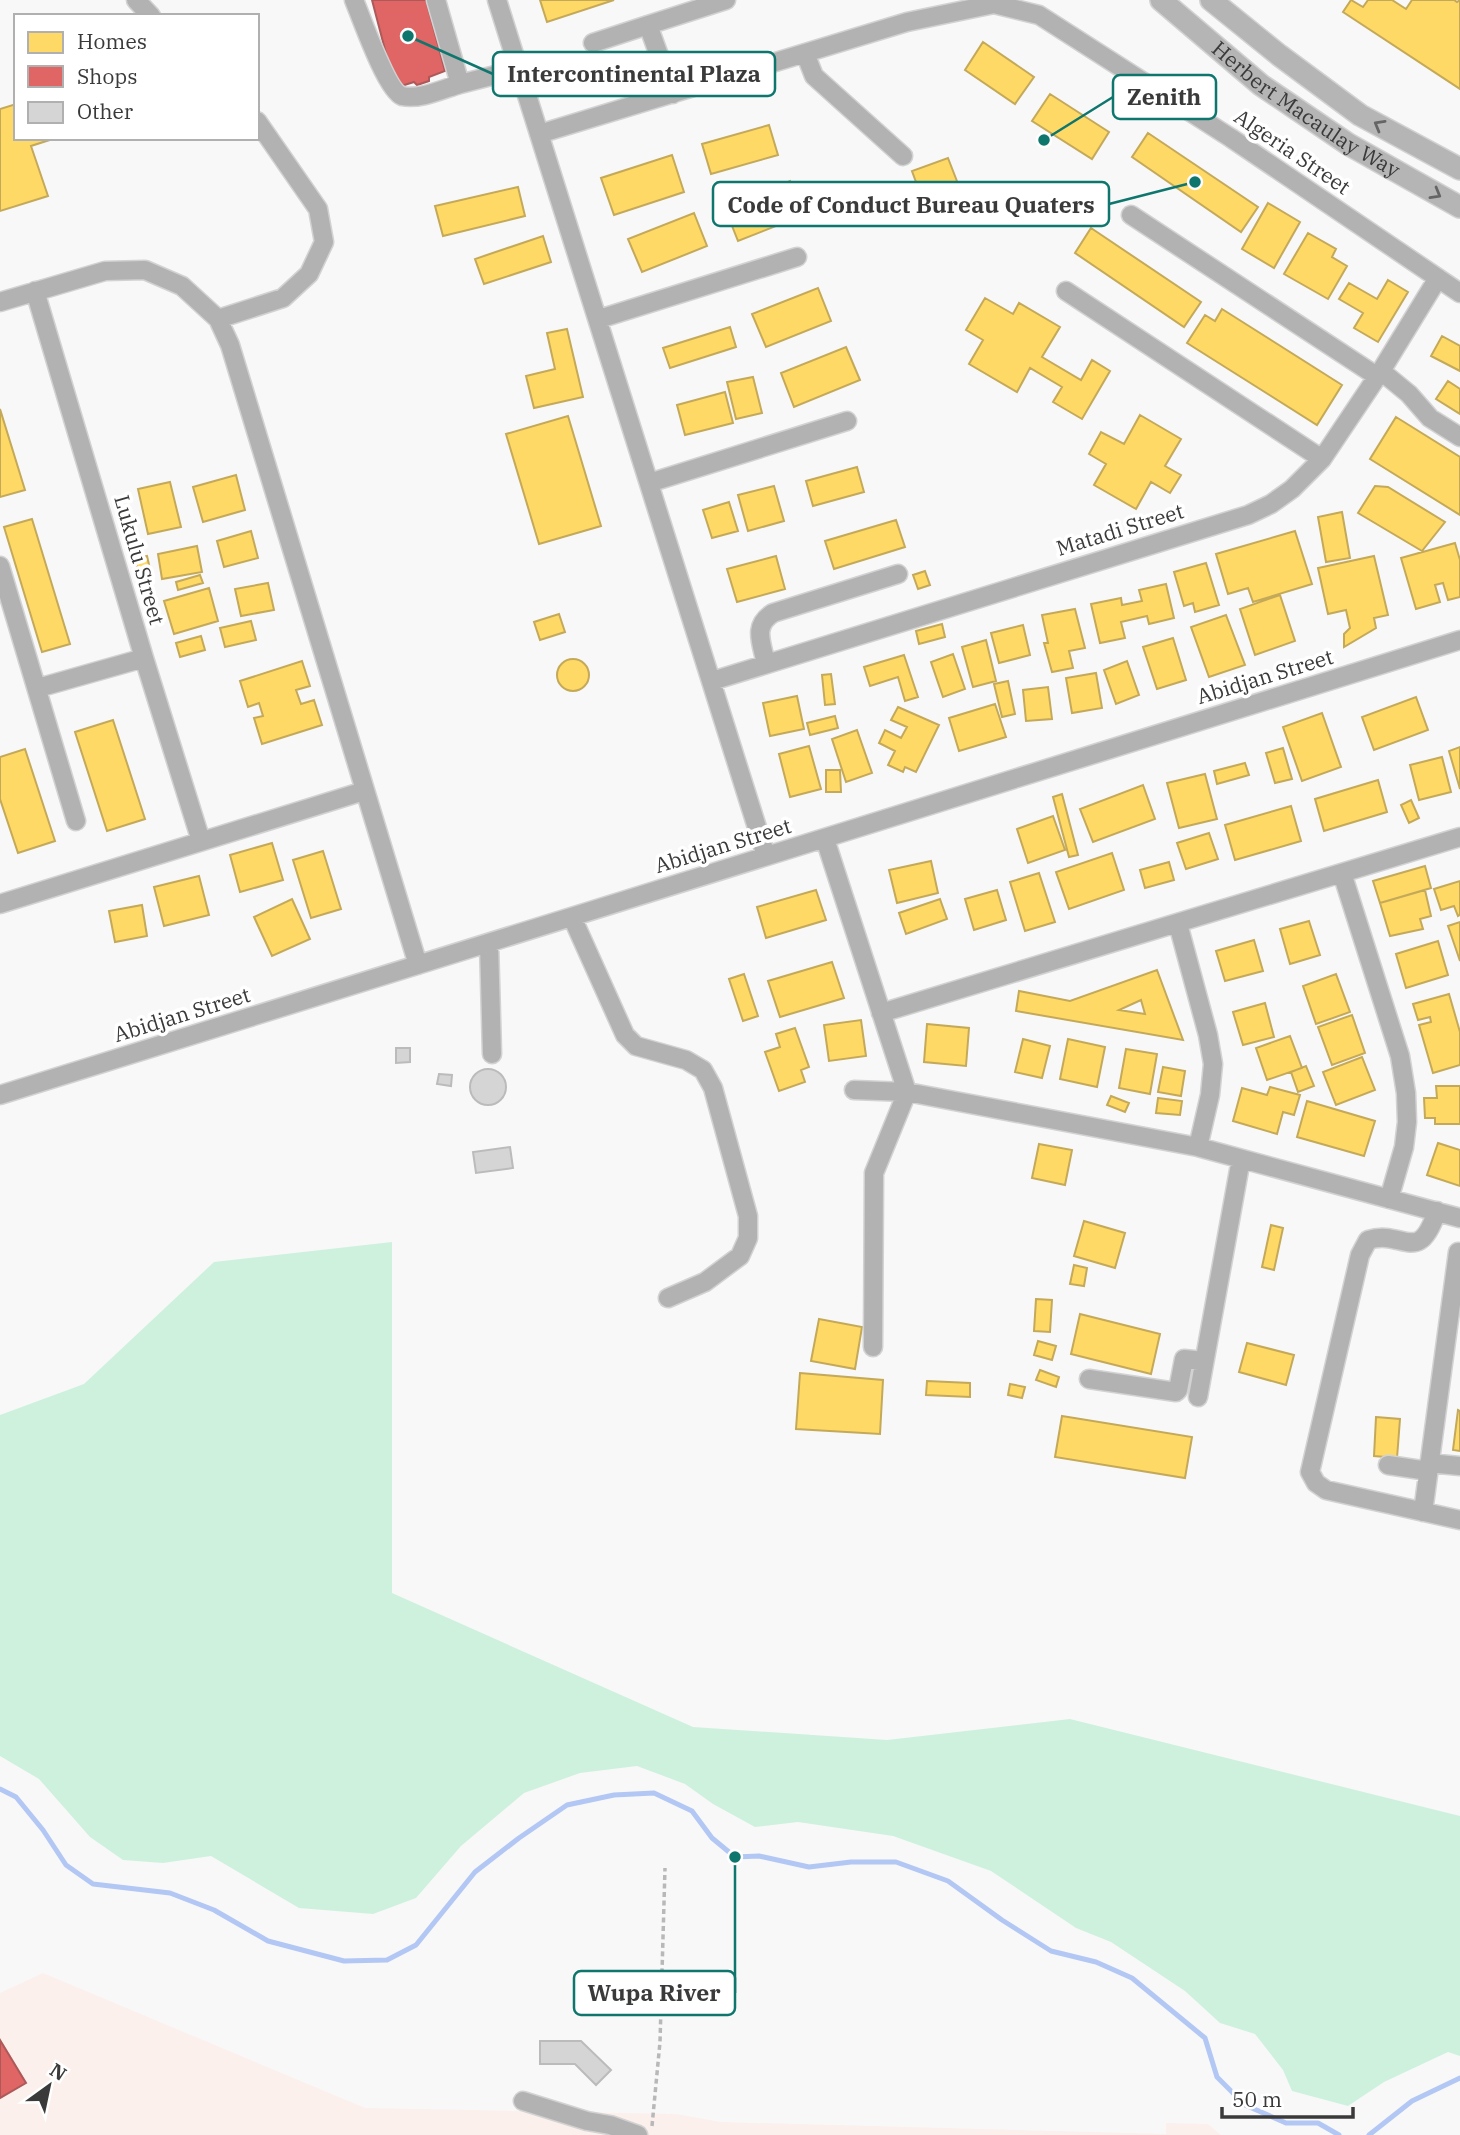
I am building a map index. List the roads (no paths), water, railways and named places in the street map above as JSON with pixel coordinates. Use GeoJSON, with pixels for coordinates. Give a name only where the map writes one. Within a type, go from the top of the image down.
{"type":"FeatureCollection","features":[{"type":"Feature","properties":{"kind":"main road","name":"Herbert Macaulay Way"},"geometry":{"type":"LineString","coordinates":[[1161,0],[1261,85],[1348,144],[1460,207]]}},
{"type":"Feature","properties":{"kind":"main road","name":"Herbert Macaulay Way"},"geometry":{"type":"LineString","coordinates":[[1211,0],[1360,115],[1460,169]]}},
{"type":"Feature","properties":{"kind":"street"},"geometry":{"type":"LineString","coordinates":[[136,0],[149,14]]}},
{"type":"Feature","properties":{"kind":"street"},"geometry":{"type":"LineString","coordinates":[[354,0],[386,78],[397,94],[417,96],[519,69]]}},
{"type":"Feature","properties":{"kind":"street"},"geometry":{"type":"LineString","coordinates":[[436,0],[460,84]]}},
{"type":"Feature","properties":{"kind":"street"},"geometry":{"type":"LineString","coordinates":[[497,0],[766,856]]}},
{"type":"Feature","properties":{"kind":"street"},"geometry":{"type":"LineString","coordinates":[[593,43],[726,0]]}},
{"type":"Feature","properties":{"kind":"street","name":"Algeria Street"},"geometry":{"type":"LineString","coordinates":[[539,134],[907,22],[994,4],[1040,15],[1231,138],[1460,293]]}},
{"type":"Feature","properties":{"kind":"street"},"geometry":{"type":"LineString","coordinates":[[648,25],[673,94]]}},
{"type":"Feature","properties":{"kind":"street"},"geometry":{"type":"LineString","coordinates":[[805,54],[814,76],[903,156]]}},
{"type":"Feature","properties":{"kind":"street"},"geometry":{"type":"LineString","coordinates":[[218,319],[283,298],[309,274],[324,242],[318,209],[259,124]]}},
{"type":"Feature","properties":{"kind":"street"},"geometry":{"type":"LineString","coordinates":[[1131,215],[1409,394],[1430,418],[1460,437]]}},
{"type":"Feature","properties":{"kind":"street"},"geometry":{"type":"LineString","coordinates":[[599,319],[797,257]]}},
{"type":"Feature","properties":{"kind":"street"},"geometry":{"type":"LineString","coordinates":[[0,302],[105,271],[145,271],[182,286],[218,319],[230,345],[301,571],[418,965]]}},
{"type":"Feature","properties":{"kind":"street","name":"Matadi Street"},"geometry":{"type":"LineString","coordinates":[[712,681],[1248,514],[1271,504],[1292,489],[1322,459],[1379,374],[1438,278]]}},
{"type":"Feature","properties":{"kind":"street","name":"Lukulu Street"},"geometry":{"type":"LineString","coordinates":[[36,291],[201,841]]}},
{"type":"Feature","properties":{"kind":"street"},"geometry":{"type":"LineString","coordinates":[[1066,291],[1322,459]]}},
{"type":"Feature","properties":{"kind":"street"},"geometry":{"type":"LineString","coordinates":[[649,483],[847,421]]}},
{"type":"Feature","properties":{"kind":"street"},"geometry":{"type":"LineString","coordinates":[[0,566],[76,821]]}},
{"type":"Feature","properties":{"kind":"street"},"geometry":{"type":"LineString","coordinates":[[766,664],[760,631],[764,618],[898,573]]}},
{"type":"Feature","properties":{"kind":"street","name":"Abidjan Street"},"geometry":{"type":"LineString","coordinates":[[0,1095],[1460,640]]}},
{"type":"Feature","properties":{"kind":"street"},"geometry":{"type":"LineString","coordinates":[[38,688],[144,658]]}},
{"type":"Feature","properties":{"kind":"street"},"geometry":{"type":"LineString","coordinates":[[0,904],[364,790]]}},
{"type":"Feature","properties":{"kind":"street"},"geometry":{"type":"LineString","coordinates":[[881,1013],[1460,837]]}},
{"type":"Feature","properties":{"kind":"street"},"geometry":{"type":"LineString","coordinates":[[825,839],[906,1093],[874,1174],[873,1347]]}},
{"type":"Feature","properties":{"kind":"street"},"geometry":{"type":"LineString","coordinates":[[1342,873],[1400,1056],[1406,1093],[1404,1147],[1389,1199]]}},
{"type":"Feature","properties":{"kind":"street"},"geometry":{"type":"LineString","coordinates":[[572,917],[625,1035],[636,1046],[686,1060],[703,1070],[713,1088],[748,1216],[748,1238],[740,1256],[705,1282],[668,1298]]}},
{"type":"Feature","properties":{"kind":"street"},"geometry":{"type":"LineString","coordinates":[[1178,924],[1208,1035],[1213,1064],[1210,1096],[1198,1147]]}},
{"type":"Feature","properties":{"kind":"street"},"geometry":{"type":"LineString","coordinates":[[489,943],[492,1054]]}},
{"type":"Feature","properties":{"kind":"street"},"geometry":{"type":"LineString","coordinates":[[854,1090],[906,1093],[1198,1147],[1460,1218]]}},
{"type":"Feature","properties":{"kind":"street"},"geometry":{"type":"LineString","coordinates":[[1198,1397],[1241,1159]]}},
{"type":"Feature","properties":{"kind":"street"},"geometry":{"type":"LineString","coordinates":[[1437,1211],[1430,1231],[1420,1240],[1408,1244],[1382,1236],[1368,1240],[1360,1255],[1310,1472],[1315,1483],[1326,1490],[1460,1520]]}},
{"type":"Feature","properties":{"kind":"street"},"geometry":{"type":"LineString","coordinates":[[1423,1512],[1458,1252]]}},
{"type":"Feature","properties":{"kind":"street"},"geometry":{"type":"LineString","coordinates":[[1088,1379],[1176,1392],[1184,1359],[1204,1361]]}},
{"type":"Feature","properties":{"kind":"street"},"geometry":{"type":"LineString","coordinates":[[1388,1465],[1460,1466]]}},
{"type":"Feature","properties":{"kind":"street"},"geometry":{"type":"LineString","coordinates":[[523,2101],[587,2122],[610,2124],[638,2135]]}},
{"type":"Feature","properties":{"kind":"waterway"},"geometry":{"type":"LineString","coordinates":[[0,1789],[16,1797],[43,1830],[66,1865],[93,1884],[170,1893],[214,1910],[268,1941],[344,1961],[387,1960],[416,1945],[475,1872],[567,1805],[614,1795],[654,1793],[692,1811],[712,1838],[735,1857],[759,1856],[809,1867],[851,1862],[896,1862],[948,1881],[1051,1951],[1096,1962],[1132,1978],[1205,2038],[1217,2077],[1245,2105],[1286,2123],[1318,2123],[1339,2135]]}},
{"type":"Feature","properties":{"kind":"waterway"},"geometry":{"type":"LineString","coordinates":[[1369,2135],[1412,2101],[1460,2078]]}},
{"type":"Feature","properties":{"kind":"place","name":"Intercontinental Plaza"},"geometry":{"type":"Point","coordinates":[408,36]}},
{"type":"Feature","properties":{"kind":"place","name":"Zenith"},"geometry":{"type":"Point","coordinates":[1044,140]}},
{"type":"Feature","properties":{"kind":"place","name":"Code of Conduct Bureau Quaters"},"geometry":{"type":"Point","coordinates":[1195,182]}},
{"type":"Feature","properties":{"kind":"place","name":"Wupa River"},"geometry":{"type":"Point","coordinates":[735,1857]}}]}
